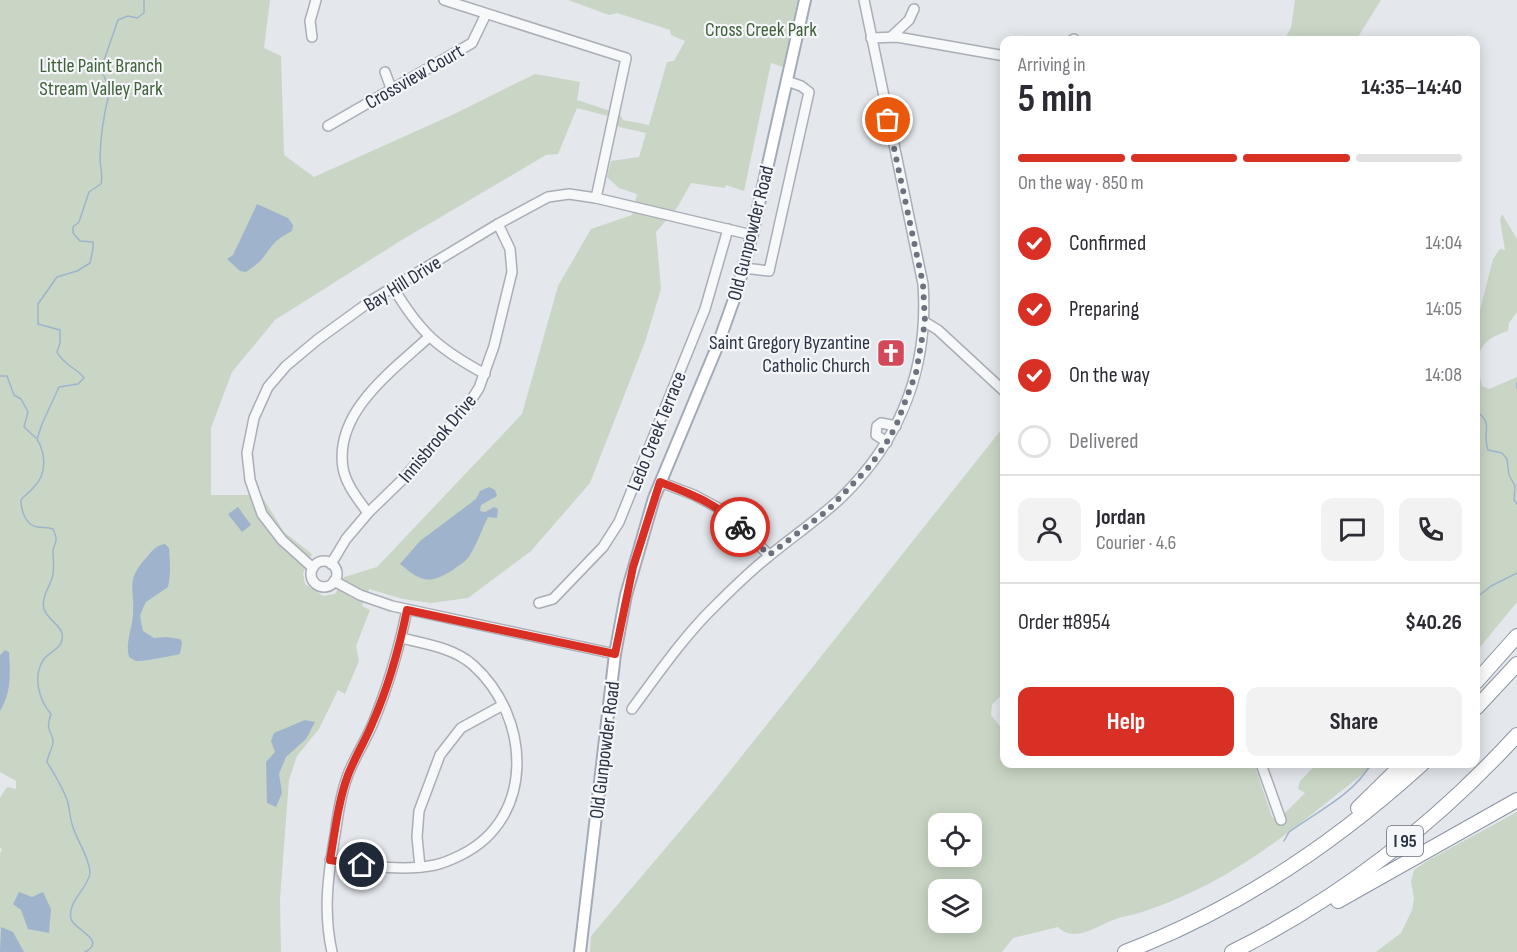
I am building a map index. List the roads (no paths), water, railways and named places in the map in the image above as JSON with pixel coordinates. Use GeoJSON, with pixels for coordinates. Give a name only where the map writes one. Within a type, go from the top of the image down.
{"type":"FeatureCollection","features":[{"type":"Feature","properties":{"kind":"highway"},"geometry":{"type":"LineString","coordinates":[[1480,678],[1517,636]]}},
{"type":"Feature","properties":{"kind":"highway"},"geometry":{"type":"LineString","coordinates":[[1480,704],[1517,664]]}},
{"type":"Feature","properties":{"kind":"highway","name":"I 95"},"geometry":{"type":"LineString","coordinates":[[1232,952],[1324,900],[1393,852],[1460,794],[1517,735]]}},
{"type":"Feature","properties":{"kind":"highway"},"geometry":{"type":"LineString","coordinates":[[1265,883],[1325,837],[1399,768]]}},
{"type":"Feature","properties":{"kind":"highway","name":"I 95"},"geometry":{"type":"LineString","coordinates":[[1125,952],[1200,919],[1265,883],[1329,841],[1417,768]]}},
{"type":"Feature","properties":{"kind":"highway"},"geometry":{"type":"LineString","coordinates":[[1277,928],[1294,928],[1358,889],[1517,800]]}},
{"type":"Feature","properties":{"kind":"main road","name":"Old Gunpowder Road"},"geometry":{"type":"LineString","coordinates":[[580,952],[615,654],[633,567],[660,482],[717,347],[744,268],[805,0]]}},
{"type":"Feature","properties":{"kind":"street"},"geometry":{"type":"LineString","coordinates":[[312,37],[310,21],[316,0]]}},
{"type":"Feature","properties":{"kind":"street"},"geometry":{"type":"LineString","coordinates":[[444,0],[626,58],[596,198]]}},
{"type":"Feature","properties":{"kind":"street"},"geometry":{"type":"LineString","coordinates":[[632,709],[712,608],[769,555],[782,548],[844,495],[869,467],[896,426],[916,373],[925,322],[923,284],[864,0]]}},
{"type":"Feature","properties":{"kind":"street"},"geometry":{"type":"LineString","coordinates":[[891,37],[909,20],[914,9]]}},
{"type":"Feature","properties":{"kind":"street","name":"Crossview Court"},"geometry":{"type":"LineString","coordinates":[[328,126],[472,43],[486,14]]}},
{"type":"Feature","properties":{"kind":"street"},"geometry":{"type":"LineString","coordinates":[[871,38],[891,37],[1000,55]]}},
{"type":"Feature","properties":{"kind":"street"},"geometry":{"type":"LineString","coordinates":[[385,72],[391,88]]}},
{"type":"Feature","properties":{"kind":"street"},"geometry":{"type":"LineString","coordinates":[[744,268],[769,271],[809,92],[787,81]]}},
{"type":"Feature","properties":{"kind":"street","name":"Bay Hill Drive"},"geometry":{"type":"LineString","coordinates":[[313,568],[282,540],[258,505],[248,466],[250,429],[263,396],[276,376],[355,312],[498,224],[548,198],[569,194],[596,198],[752,235]]}},
{"type":"Feature","properties":{"kind":"street","name":"Innisbrook Drive"},"geometry":{"type":"LineString","coordinates":[[331,564],[346,539],[368,513],[402,480],[468,405],[485,374],[512,272],[510,249],[498,224]]}},
{"type":"Feature","properties":{"kind":"street","name":"Ledo Creek Terrace"},"geometry":{"type":"LineString","coordinates":[[539,603],[553,599],[561,591],[603,547],[619,522],[701,320],[714,283],[728,229]]}},
{"type":"Feature","properties":{"kind":"street"},"geometry":{"type":"LineString","coordinates":[[393,287],[410,315],[429,337],[453,356],[485,374]]}},
{"type":"Feature","properties":{"kind":"street"},"geometry":{"type":"LineString","coordinates":[[925,322],[938,330],[1000,387]]}},
{"type":"Feature","properties":{"kind":"street"},"geometry":{"type":"LineString","coordinates":[[368,513],[350,488],[344,469],[344,433],[352,416],[380,383],[429,337]]}},
{"type":"Feature","properties":{"kind":"street"},"geometry":{"type":"LineString","coordinates":[[887,442],[876,435],[877,426],[881,423],[896,426]]}},
{"type":"Feature","properties":{"kind":"street"},"geometry":{"type":"LineString","coordinates":[[660,482],[694,495],[724,511],[769,555]]}},
{"type":"Feature","properties":{"kind":"street"},"geometry":{"type":"LineString","coordinates":[[323,562],[331,564],[336,574],[334,581],[324,587],[317,585],[311,575],[313,568],[323,562]]}},
{"type":"Feature","properties":{"kind":"street"},"geometry":{"type":"LineString","coordinates":[[334,581],[375,600],[407,610],[615,654]]}},
{"type":"Feature","properties":{"kind":"street"},"geometry":{"type":"LineString","coordinates":[[332,952],[326,908],[330,860],[344,789],[351,767],[378,711],[401,638],[407,610]]}},
{"type":"Feature","properties":{"kind":"street"},"geometry":{"type":"LineString","coordinates":[[330,860],[393,868],[436,865],[474,848],[483,841],[504,815],[514,785],[518,750],[513,727],[490,684],[472,664],[460,656],[401,638]]}},
{"type":"Feature","properties":{"kind":"street"},"geometry":{"type":"LineString","coordinates":[[420,867],[417,837],[419,811],[440,754],[461,728],[503,705]]}},
{"type":"Feature","properties":{"kind":"street"},"geometry":{"type":"LineString","coordinates":[[1262,768],[1281,820]]}},
{"type":"Feature","properties":{"kind":"water"},"geometry":{"type":"Polygon","coordinates":[[[257,204],[288,218],[293,225],[292,231],[277,240],[262,259],[246,272],[240,271],[227,259],[233,255],[257,204]]]}},
{"type":"Feature","properties":{"kind":"water"},"geometry":{"type":"Polygon","coordinates":[[[489,487],[495,490],[497,496],[481,505],[480,511],[485,512],[494,507],[498,509],[497,518],[488,517],[473,551],[464,562],[444,575],[431,579],[420,578],[400,564],[420,541],[476,499],[480,491],[489,487]]]}},
{"type":"Feature","properties":{"kind":"water"},"geometry":{"type":"Polygon","coordinates":[[[238,507],[251,525],[242,532],[228,514],[238,507]]]}},
{"type":"Feature","properties":{"kind":"water"},"geometry":{"type":"Polygon","coordinates":[[[165,544],[169,548],[168,587],[146,602],[140,616],[143,631],[154,638],[180,639],[182,642],[180,654],[135,661],[129,657],[128,646],[133,615],[133,579],[139,566],[152,551],[165,544]]]}},
{"type":"Feature","properties":{"kind":"water"},"geometry":{"type":"Polygon","coordinates":[[[5,650],[9,652],[9,682],[7,697],[0,711],[0,655],[5,650]]]}},
{"type":"Feature","properties":{"kind":"water"},"geometry":{"type":"Polygon","coordinates":[[[305,720],[315,722],[306,739],[286,757],[279,774],[282,793],[276,807],[267,803],[266,762],[275,752],[271,741],[274,733],[305,720]]]}},
{"type":"Feature","properties":{"kind":"water"},"geometry":{"type":"Polygon","coordinates":[[[19,892],[32,897],[43,892],[51,909],[49,933],[28,929],[21,910],[13,904],[19,892]]]}},
{"type":"Feature","properties":{"kind":"water"},"geometry":{"type":"Polygon","coordinates":[[[1,927],[13,932],[24,952],[0,952],[1,927]]]}},
{"type":"Feature","properties":{"kind":"waterway"},"geometry":{"type":"LineString","coordinates":[[85,952],[91,948],[93,943],[73,923],[71,913],[72,906],[90,873],[86,856],[73,827],[68,803],[47,762],[53,743],[48,725],[51,714],[38,688],[40,666],[44,659],[60,645],[62,637],[60,629],[46,614],[43,605],[53,575],[53,551],[56,537],[53,529],[34,526],[27,521],[21,500],[41,476],[44,464],[37,439],[59,387],[78,384],[84,378],[57,352],[60,330],[38,324],[38,304],[57,277],[77,271],[90,263],[93,242],[80,241],[73,233],[73,227],[79,222],[89,192],[102,181],[101,143],[110,90],[101,69],[118,20],[128,16],[137,18],[144,13],[144,0]]}},
{"type":"Feature","properties":{"kind":"waterway"},"geometry":{"type":"LineString","coordinates":[[0,376],[7,376],[14,395],[21,399],[28,412],[24,427],[36,438]]}},
{"type":"Feature","properties":{"kind":"waterway"},"geometry":{"type":"LineString","coordinates":[[1517,382],[1517,388]]}},
{"type":"Feature","properties":{"kind":"waterway"},"geometry":{"type":"LineString","coordinates":[[1480,414],[1485,420],[1488,450],[1502,453],[1507,459],[1509,475],[1515,486],[1514,500],[1517,504]]}},
{"type":"Feature","properties":{"kind":"waterway"},"geometry":{"type":"LineString","coordinates":[[1480,595],[1491,586],[1517,573]]}},
{"type":"Feature","properties":{"kind":"waterway"},"geometry":{"type":"LineString","coordinates":[[1284,841],[1289,832],[1345,794],[1368,768]]}},
{"type":"Feature","properties":{"kind":"place","name":"Saint Gregory Byzantine Catholic Church"},"geometry":{"type":"Point","coordinates":[891,353]}},
{"type":"Feature","properties":{"kind":"park label","name":"Cross Creek Park"},"geometry":{"type":"Point","coordinates":[761,29]}},
{"type":"Feature","properties":{"kind":"park label","name":"Little Paint Branch Stream Valley Park"},"geometry":{"type":"Point","coordinates":[101,76]}}]}
